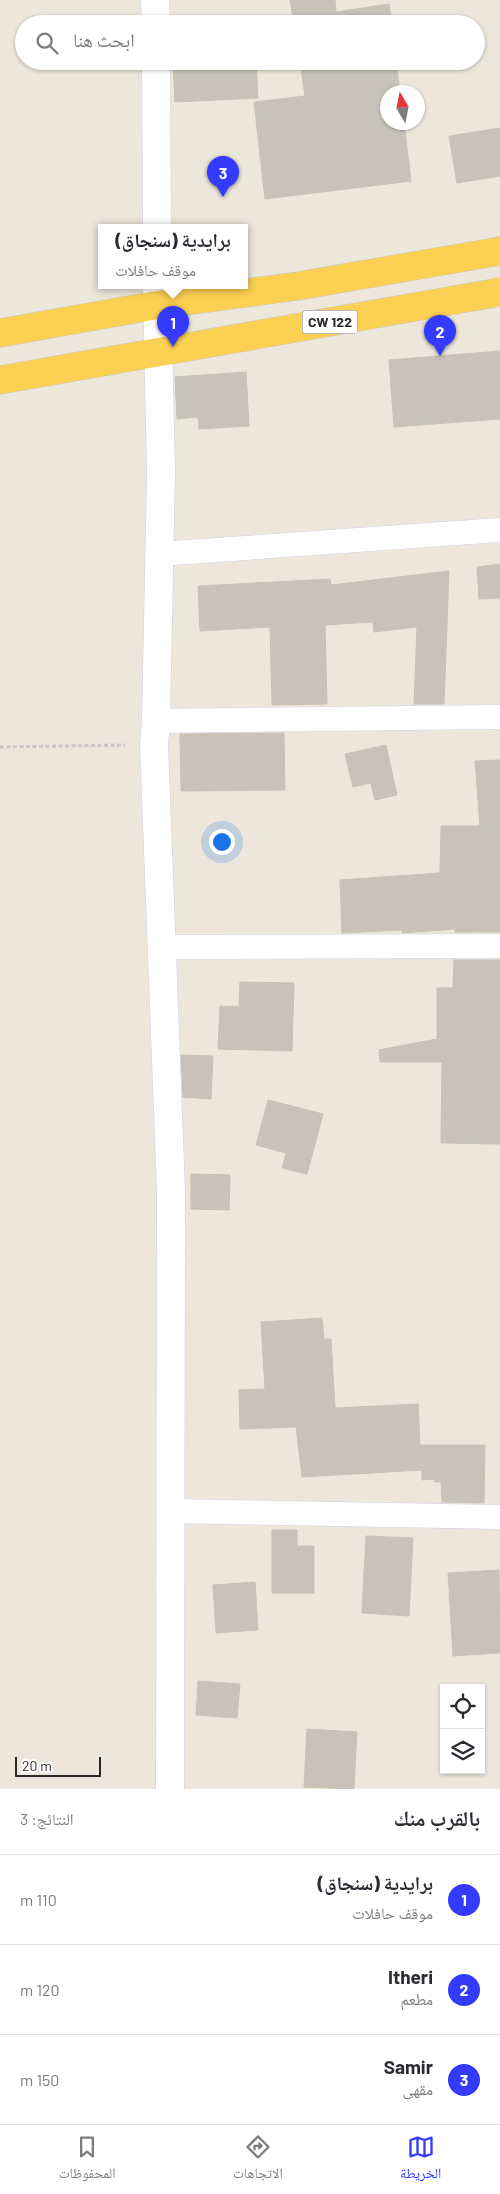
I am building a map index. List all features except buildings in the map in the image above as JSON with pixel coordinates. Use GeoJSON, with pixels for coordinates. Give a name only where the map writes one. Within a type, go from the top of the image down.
{"type":"FeatureCollection","features":[{"type":"Feature","properties":{"kind":"highway"},"geometry":{"type":"LineString","coordinates":[[0,332],[157,296],[298,286],[500,251]]}},
{"type":"Feature","properties":{"kind":"highway","name":"CW 122"},"geometry":{"type":"LineString","coordinates":[[160,353],[500,292]]}},
{"type":"Feature","properties":{"kind":"highway"},"geometry":{"type":"LineString","coordinates":[[0,380],[160,353]]}},
{"type":"Feature","properties":{"kind":"street"},"geometry":{"type":"LineString","coordinates":[[155,0],[156,15]]}},
{"type":"Feature","properties":{"kind":"street"},"geometry":{"type":"LineString","coordinates":[[156,70],[157,224]]}},
{"type":"Feature","properties":{"kind":"street"},"geometry":{"type":"LineString","coordinates":[[157,296],[160,353],[161,473],[155,733],[160,947],[171,1191],[170,1789]]}},
{"type":"Feature","properties":{"kind":"street"},"geometry":{"type":"LineString","coordinates":[[159,554],[500,530]]}},
{"type":"Feature","properties":{"kind":"street"},"geometry":{"type":"LineString","coordinates":[[155,733],[500,717]]}},
{"type":"Feature","properties":{"kind":"street"},"geometry":{"type":"LineString","coordinates":[[160,947],[500,946]]}},
{"type":"Feature","properties":{"kind":"street"},"geometry":{"type":"LineString","coordinates":[[169,1511],[500,1517]]}},
{"type":"Feature","properties":{"kind":"path"},"geometry":{"type":"LineString","coordinates":[[0,747],[155,733]]}},
{"type":"Feature","properties":{"kind":"place","name":"Samir"},"geometry":{"type":"Point","coordinates":[223,197]}},
{"type":"Feature","properties":{"kind":"place","name":"برايدية (سنجاق)"},"geometry":{"type":"Point","coordinates":[173,347]}},
{"type":"Feature","properties":{"kind":"place","name":"Itheri"},"geometry":{"type":"Point","coordinates":[440,356]}}]}
